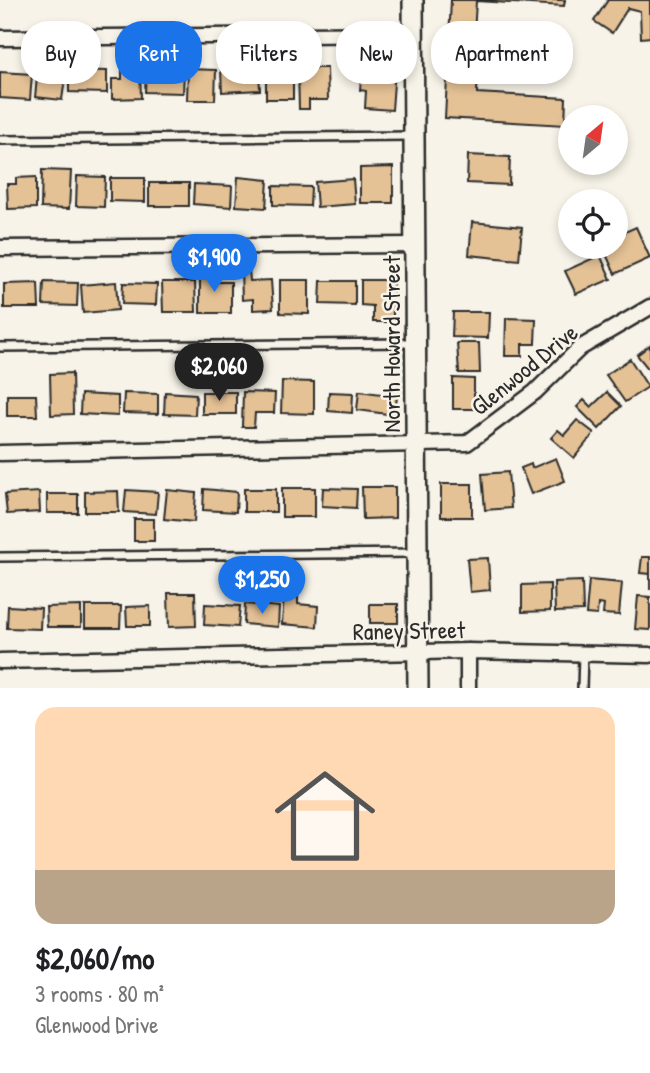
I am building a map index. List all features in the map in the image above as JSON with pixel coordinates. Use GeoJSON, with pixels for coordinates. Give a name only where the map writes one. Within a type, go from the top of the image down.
{"type":"FeatureCollection","features":[{"type":"Feature","properties":{"kind":"street","name":"North Howard Street"},"geometry":{"type":"LineString","coordinates":[[413,0],[413,21]]}},
{"type":"Feature","properties":{"kind":"street"},"geometry":{"type":"LineString","coordinates":[[0,38],[336,35]]}},
{"type":"Feature","properties":{"kind":"street","name":"North Howard Street"},"geometry":{"type":"LineString","coordinates":[[413,84],[418,688]]}},
{"type":"Feature","properties":{"kind":"street"},"geometry":{"type":"LineString","coordinates":[[0,248],[415,245]]}},
{"type":"Feature","properties":{"kind":"street","name":"Glenwood Drive"},"geometry":{"type":"LineString","coordinates":[[0,453],[467,443],[536,392],[580,348],[650,307]]}},
{"type":"Feature","properties":{"kind":"street"},"geometry":{"type":"LineString","coordinates":[[468,651],[468,688]]}},
{"type":"Feature","properties":{"kind":"street","name":"Raney Street"},"geometry":{"type":"LineString","coordinates":[[0,661],[468,651],[650,655]]}},
{"type":"Feature","properties":{"kind":"lane"},"geometry":{"type":"LineString","coordinates":[[0,140],[414,136]]}},
{"type":"Feature","properties":{"kind":"lane"},"geometry":{"type":"LineString","coordinates":[[0,346],[416,343]]}},
{"type":"Feature","properties":{"kind":"lane"},"geometry":{"type":"LineString","coordinates":[[0,557],[417,553]]}},
{"type":"Feature","properties":{"kind":"lane"},"geometry":{"type":"LineString","coordinates":[[582,688],[583,654]]}},
{"type":"Feature","properties":{"kind":"building"},"geometry":{"type":"Polygon","coordinates":[[[451,0],[565,0],[564,6],[476,1],[475,21],[450,21],[451,0]]]}},
{"type":"Feature","properties":{"kind":"building"},"geometry":{"type":"Polygon","coordinates":[[[608,0],[650,0],[650,37],[641,38],[640,11],[628,8],[612,33],[594,21],[608,0]]]}},
{"type":"Feature","properties":{"kind":"building"},"geometry":{"type":"Polygon","coordinates":[[[322,68],[327,68],[328,100],[309,100],[309,109],[299,109],[298,84],[322,84],[322,68]]]}},
{"type":"Feature","properties":{"kind":"building"},"geometry":{"type":"Polygon","coordinates":[[[202,70],[216,70],[215,100],[187,100],[188,84],[202,84],[202,70]]]}},
{"type":"Feature","properties":{"kind":"building"},"geometry":{"type":"Polygon","coordinates":[[[101,71],[107,71],[107,93],[69,92],[69,84],[101,84],[101,71]]]}},
{"type":"Feature","properties":{"kind":"building"},"geometry":{"type":"Polygon","coordinates":[[[0,72],[21,73],[21,84],[31,84],[30,100],[0,98],[0,72]]]}},
{"type":"Feature","properties":{"kind":"building"},"geometry":{"type":"Polygon","coordinates":[[[112,79],[115,79],[115,84],[141,84],[141,98],[112,99],[112,79]]]}},
{"type":"Feature","properties":{"kind":"building"},"geometry":{"type":"Polygon","coordinates":[[[36,84],[64,84],[62,100],[35,97],[36,84]]]}},
{"type":"Feature","properties":{"kind":"building"},"geometry":{"type":"Polygon","coordinates":[[[145,84],[183,84],[183,93],[145,92],[145,84]]]}},
{"type":"Feature","properties":{"kind":"building"},"geometry":{"type":"Polygon","coordinates":[[[222,84],[260,84],[260,90],[222,92],[222,84]]]}},
{"type":"Feature","properties":{"kind":"building"},"geometry":{"type":"Polygon","coordinates":[[[266,84],[293,84],[293,99],[266,99],[266,84]]]}},
{"type":"Feature","properties":{"kind":"building"},"geometry":{"type":"Polygon","coordinates":[[[361,84],[394,84],[392,110],[365,108],[366,91],[360,90],[361,84]]]}},
{"type":"Feature","properties":{"kind":"building"},"geometry":{"type":"Polygon","coordinates":[[[447,84],[477,84],[477,93],[566,98],[566,105],[558,105],[558,125],[445,118],[447,84]]]}},
{"type":"Feature","properties":{"kind":"building"},"geometry":{"type":"Polygon","coordinates":[[[468,155],[510,157],[509,185],[467,183],[468,155]]]}},
{"type":"Feature","properties":{"kind":"building"},"geometry":{"type":"Polygon","coordinates":[[[393,167],[393,203],[360,203],[360,168],[393,167]]]}},
{"type":"Feature","properties":{"kind":"building"},"geometry":{"type":"Polygon","coordinates":[[[42,170],[71,171],[69,209],[41,208],[42,170]]]}},
{"type":"Feature","properties":{"kind":"building"},"geometry":{"type":"Polygon","coordinates":[[[77,176],[105,177],[104,207],[76,206],[77,176]]]}},
{"type":"Feature","properties":{"kind":"building"},"geometry":{"type":"Polygon","coordinates":[[[36,177],[36,208],[8,209],[7,184],[16,184],[16,178],[36,177]]]}},
{"type":"Feature","properties":{"kind":"building"},"geometry":{"type":"Polygon","coordinates":[[[238,177],[268,180],[266,208],[236,206],[238,177]]]}},
{"type":"Feature","properties":{"kind":"building"},"geometry":{"type":"Polygon","coordinates":[[[110,178],[145,178],[145,202],[110,201],[110,178]]]}},
{"type":"Feature","properties":{"kind":"building"},"geometry":{"type":"Polygon","coordinates":[[[353,179],[355,204],[317,207],[315,182],[353,179]]]}},
{"type":"Feature","properties":{"kind":"building"},"geometry":{"type":"Polygon","coordinates":[[[149,183],[189,183],[189,206],[149,206],[149,183]]]}},
{"type":"Feature","properties":{"kind":"building"},"geometry":{"type":"Polygon","coordinates":[[[194,184],[232,186],[231,207],[193,204],[194,184]]]}},
{"type":"Feature","properties":{"kind":"building"},"geometry":{"type":"Polygon","coordinates":[[[273,186],[311,187],[310,206],[273,205],[273,186]]]}},
{"type":"Feature","properties":{"kind":"building"},"geometry":{"type":"Polygon","coordinates":[[[472,222],[522,227],[519,260],[469,255],[472,222]]]}},
{"type":"Feature","properties":{"kind":"building"},"geometry":{"type":"Polygon","coordinates":[[[636,227],[650,258],[615,274],[608,259],[628,259],[628,231],[636,227]]]}},
{"type":"Feature","properties":{"kind":"building"},"geometry":{"type":"Polygon","coordinates":[[[591,259],[602,259],[611,279],[576,294],[565,271],[591,259]]]}},
{"type":"Feature","properties":{"kind":"building"},"geometry":{"type":"Polygon","coordinates":[[[200,268],[211,268],[211,282],[231,282],[231,313],[200,313],[200,268]]]}},
{"type":"Feature","properties":{"kind":"building"},"geometry":{"type":"Polygon","coordinates":[[[249,269],[250,281],[271,280],[273,309],[253,310],[253,299],[242,300],[241,270],[249,269]]]}},
{"type":"Feature","properties":{"kind":"building"},"geometry":{"type":"Polygon","coordinates":[[[280,280],[309,280],[309,314],[280,313],[280,280]]]}},
{"type":"Feature","properties":{"kind":"building"},"geometry":{"type":"Polygon","coordinates":[[[361,280],[393,280],[393,322],[373,322],[373,306],[361,305],[361,280]]]}},
{"type":"Feature","properties":{"kind":"building"},"geometry":{"type":"Polygon","coordinates":[[[321,281],[355,281],[355,305],[320,304],[321,281]]]}},
{"type":"Feature","properties":{"kind":"building"},"geometry":{"type":"Polygon","coordinates":[[[44,282],[78,283],[77,306],[43,305],[44,282]]]}},
{"type":"Feature","properties":{"kind":"building"},"geometry":{"type":"Polygon","coordinates":[[[116,282],[118,310],[83,313],[81,285],[116,282]]]}},
{"type":"Feature","properties":{"kind":"building"},"geometry":{"type":"Polygon","coordinates":[[[162,282],[195,282],[196,312],[163,312],[162,282]]]}},
{"type":"Feature","properties":{"kind":"building"},"geometry":{"type":"Polygon","coordinates":[[[38,283],[39,308],[4,308],[4,284],[38,283]]]}},
{"type":"Feature","properties":{"kind":"building"},"geometry":{"type":"Polygon","coordinates":[[[123,283],[157,284],[156,305],[122,304],[123,283]]]}},
{"type":"Feature","properties":{"kind":"building"},"geometry":{"type":"Polygon","coordinates":[[[453,312],[489,312],[488,338],[452,337],[453,312]]]}},
{"type":"Feature","properties":{"kind":"building"},"geometry":{"type":"Polygon","coordinates":[[[506,318],[536,319],[535,344],[522,344],[522,356],[505,356],[506,318]]]}},
{"type":"Feature","properties":{"kind":"building"},"geometry":{"type":"Polygon","coordinates":[[[457,343],[479,343],[480,373],[459,373],[457,343]]]}},
{"type":"Feature","properties":{"kind":"building"},"geometry":{"type":"Polygon","coordinates":[[[650,345],[650,371],[637,355],[650,345]]]}},
{"type":"Feature","properties":{"kind":"building"},"geometry":{"type":"Polygon","coordinates":[[[630,359],[648,387],[625,402],[606,375],[630,359]]]}},
{"type":"Feature","properties":{"kind":"building"},"geometry":{"type":"Polygon","coordinates":[[[72,373],[73,414],[51,415],[50,374],[72,373]]]}},
{"type":"Feature","properties":{"kind":"building"},"geometry":{"type":"Polygon","coordinates":[[[453,378],[474,379],[474,409],[453,409],[453,378]]]}},
{"type":"Feature","properties":{"kind":"building"},"geometry":{"type":"Polygon","coordinates":[[[282,381],[314,382],[314,414],[281,413],[282,381]]]}},
{"type":"Feature","properties":{"kind":"building"},"geometry":{"type":"Polygon","coordinates":[[[359,391],[397,396],[395,415],[357,410],[359,391]]]}},
{"type":"Feature","properties":{"kind":"building"},"geometry":{"type":"Polygon","coordinates":[[[165,392],[196,394],[195,415],[164,414],[165,392]]]}},
{"type":"Feature","properties":{"kind":"building"},"geometry":{"type":"Polygon","coordinates":[[[202,392],[236,392],[236,414],[202,414],[202,392]]]}},
{"type":"Feature","properties":{"kind":"building"},"geometry":{"type":"Polygon","coordinates":[[[243,392],[275,393],[274,413],[255,413],[254,427],[242,427],[243,392]]]}},
{"type":"Feature","properties":{"kind":"building"},"geometry":{"type":"Polygon","coordinates":[[[329,392],[353,393],[352,413],[328,411],[329,392]]]}},
{"type":"Feature","properties":{"kind":"building"},"geometry":{"type":"Polygon","coordinates":[[[607,392],[621,406],[599,429],[577,407],[584,400],[591,407],[607,392]]]}},
{"type":"Feature","properties":{"kind":"building"},"geometry":{"type":"Polygon","coordinates":[[[124,393],[158,394],[158,414],[123,413],[124,393]]]}},
{"type":"Feature","properties":{"kind":"building"},"geometry":{"type":"Polygon","coordinates":[[[81,394],[118,396],[118,416],[80,414],[81,394]]]}},
{"type":"Feature","properties":{"kind":"building"},"geometry":{"type":"Polygon","coordinates":[[[7,395],[36,395],[37,416],[7,416],[7,395]]]}},
{"type":"Feature","properties":{"kind":"building"},"geometry":{"type":"Polygon","coordinates":[[[577,420],[594,433],[574,458],[551,438],[558,430],[564,435],[577,420]]]}},
{"type":"Feature","properties":{"kind":"building"},"geometry":{"type":"Polygon","coordinates":[[[556,458],[565,481],[531,494],[521,468],[531,464],[532,468],[556,458]]]}},
{"type":"Feature","properties":{"kind":"building"},"geometry":{"type":"Polygon","coordinates":[[[508,472],[511,508],[485,510],[482,474],[508,472]]]}},
{"type":"Feature","properties":{"kind":"building"},"geometry":{"type":"Polygon","coordinates":[[[441,484],[472,484],[472,517],[441,517],[441,484]]]}},
{"type":"Feature","properties":{"kind":"building"},"geometry":{"type":"Polygon","coordinates":[[[362,487],[395,487],[395,518],[363,519],[362,487]]]}},
{"type":"Feature","properties":{"kind":"building"},"geometry":{"type":"Polygon","coordinates":[[[282,488],[315,488],[315,517],[282,517],[282,488]]]}},
{"type":"Feature","properties":{"kind":"building"},"geometry":{"type":"Polygon","coordinates":[[[323,488],[357,489],[356,508],[322,506],[323,488]]]}},
{"type":"Feature","properties":{"kind":"building"},"geometry":{"type":"Polygon","coordinates":[[[204,489],[237,492],[236,512],[203,510],[204,489]]]}},
{"type":"Feature","properties":{"kind":"building"},"geometry":{"type":"Polygon","coordinates":[[[244,489],[276,489],[276,512],[244,512],[244,489]]]}},
{"type":"Feature","properties":{"kind":"building"},"geometry":{"type":"Polygon","coordinates":[[[126,490],[158,492],[156,514],[124,512],[126,490]]]}},
{"type":"Feature","properties":{"kind":"building"},"geometry":{"type":"Polygon","coordinates":[[[167,490],[196,493],[194,522],[164,519],[167,490]]]}},
{"type":"Feature","properties":{"kind":"building"},"geometry":{"type":"Polygon","coordinates":[[[118,491],[119,512],[85,512],[85,492],[118,491]]]}},
{"type":"Feature","properties":{"kind":"building"},"geometry":{"type":"Polygon","coordinates":[[[39,492],[40,512],[7,514],[5,494],[39,492]]]}},
{"type":"Feature","properties":{"kind":"building"},"geometry":{"type":"Polygon","coordinates":[[[47,494],[78,494],[78,513],[47,513],[47,494]]]}},
{"type":"Feature","properties":{"kind":"building"},"geometry":{"type":"Polygon","coordinates":[[[134,519],[154,519],[154,541],[134,541],[134,519]]]}},
{"type":"Feature","properties":{"kind":"building"},"geometry":{"type":"Polygon","coordinates":[[[642,557],[650,557],[650,574],[640,573],[642,557]]]}},
{"type":"Feature","properties":{"kind":"building"},"geometry":{"type":"Polygon","coordinates":[[[488,558],[490,590],[470,592],[467,559],[488,558]]]}},
{"type":"Feature","properties":{"kind":"building"},"geometry":{"type":"Polygon","coordinates":[[[589,580],[622,583],[619,615],[603,614],[604,605],[598,604],[597,615],[586,614],[589,580]]]}},
{"type":"Feature","properties":{"kind":"building"},"geometry":{"type":"Polygon","coordinates":[[[582,581],[583,611],[555,612],[554,582],[582,581]]]}},
{"type":"Feature","properties":{"kind":"building"},"geometry":{"type":"Polygon","coordinates":[[[550,584],[550,611],[522,612],[522,585],[550,584]]]}},
{"type":"Feature","properties":{"kind":"building"},"geometry":{"type":"Polygon","coordinates":[[[168,593],[195,593],[196,626],[169,627],[168,593]]]}},
{"type":"Feature","properties":{"kind":"building"},"geometry":{"type":"Polygon","coordinates":[[[284,594],[298,595],[298,604],[318,606],[317,627],[282,624],[284,594]]]}},
{"type":"Feature","properties":{"kind":"building"},"geometry":{"type":"Polygon","coordinates":[[[638,596],[650,597],[650,630],[635,629],[638,596]]]}},
{"type":"Feature","properties":{"kind":"building"},"geometry":{"type":"Polygon","coordinates":[[[205,604],[240,606],[238,627],[204,625],[205,604]]]}},
{"type":"Feature","properties":{"kind":"building"},"geometry":{"type":"Polygon","coordinates":[[[245,604],[279,607],[278,627],[244,624],[245,604]]]}},
{"type":"Feature","properties":{"kind":"building"},"geometry":{"type":"Polygon","coordinates":[[[370,604],[398,604],[398,623],[370,623],[370,604]]]}},
{"type":"Feature","properties":{"kind":"building"},"geometry":{"type":"Polygon","coordinates":[[[8,606],[41,608],[40,629],[7,628],[8,606]]]}},
{"type":"Feature","properties":{"kind":"building"},"geometry":{"type":"Polygon","coordinates":[[[81,606],[81,627],[47,627],[46,607],[81,606]]]}},
{"type":"Feature","properties":{"kind":"building"},"geometry":{"type":"Polygon","coordinates":[[[85,606],[121,606],[120,628],[85,628],[85,606]]]}},
{"type":"Feature","properties":{"kind":"building"},"geometry":{"type":"Polygon","coordinates":[[[150,606],[150,626],[127,626],[126,607],[150,606]]]}}]}
